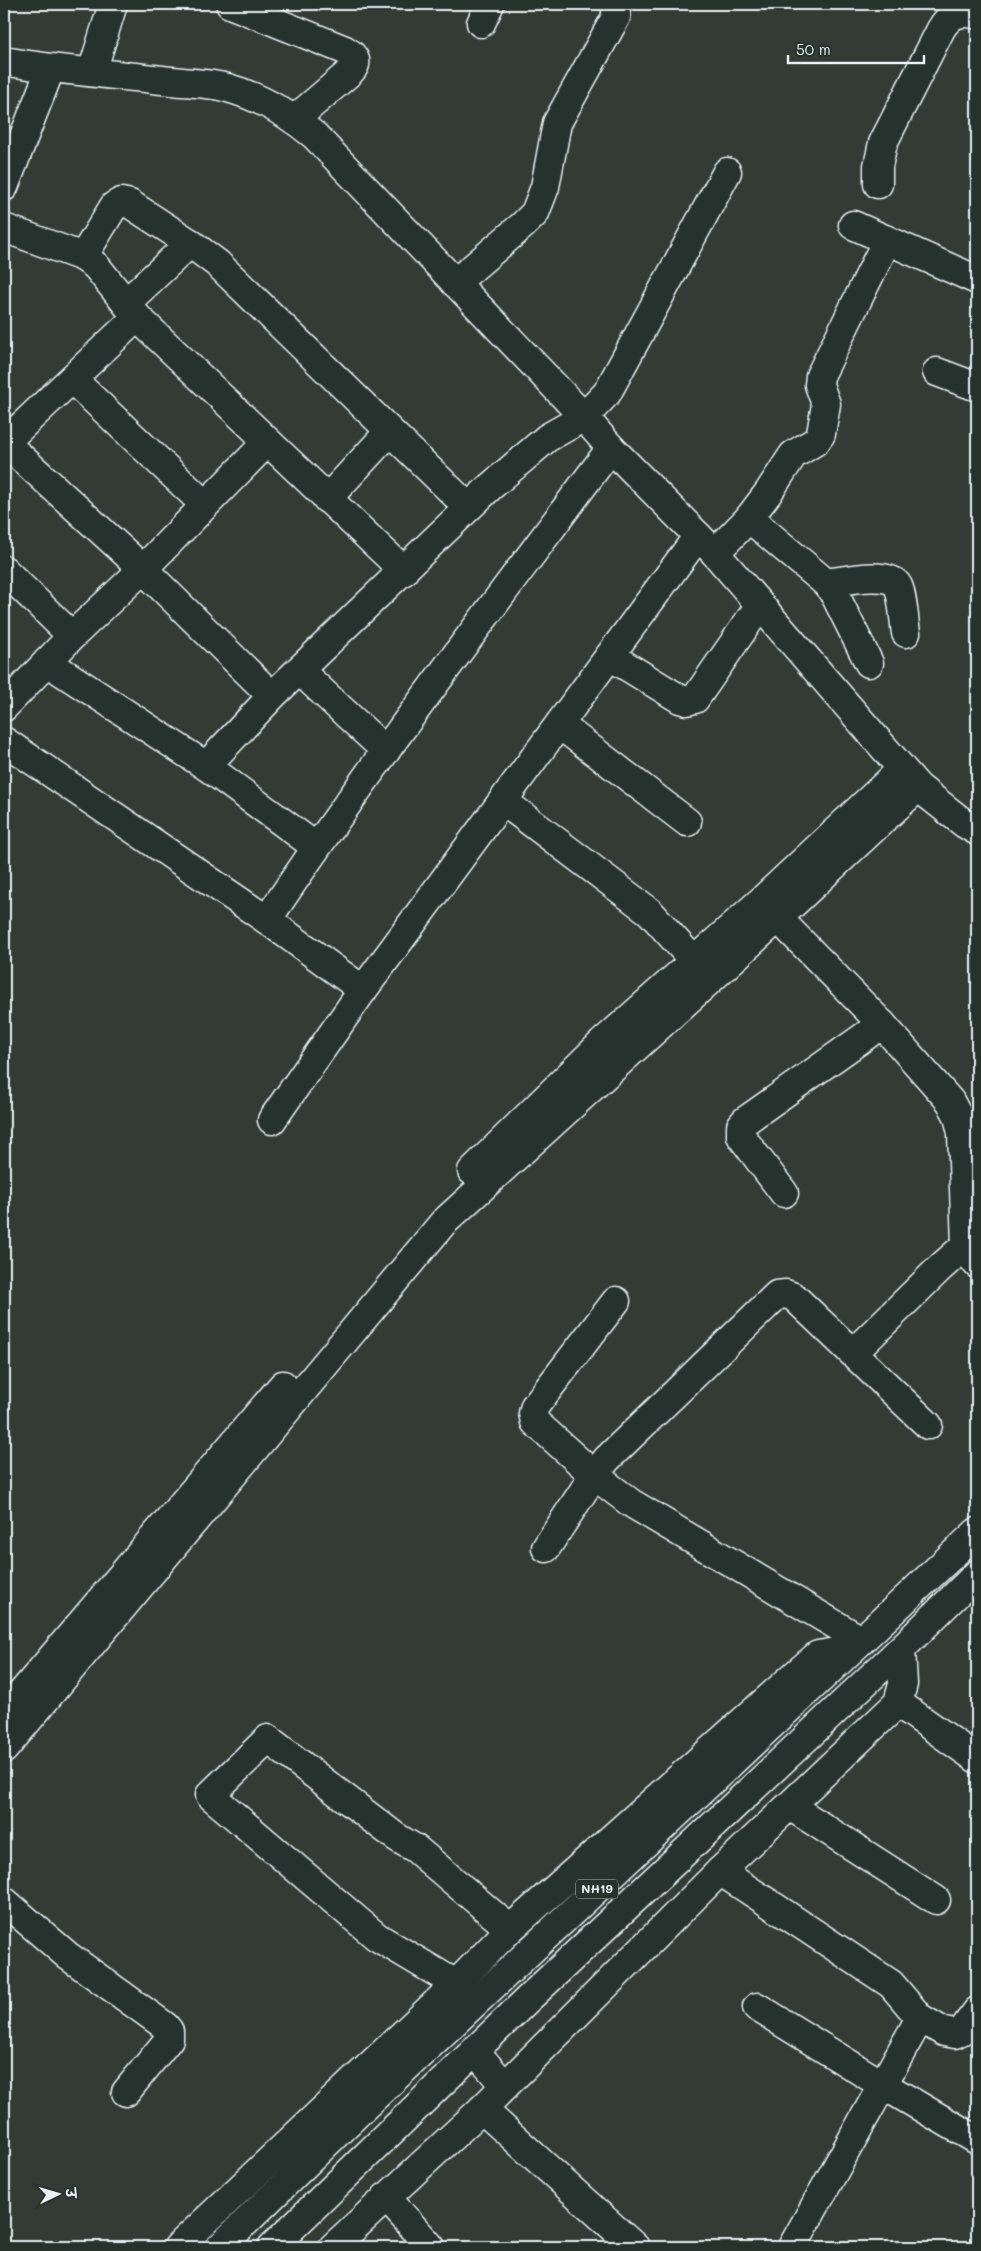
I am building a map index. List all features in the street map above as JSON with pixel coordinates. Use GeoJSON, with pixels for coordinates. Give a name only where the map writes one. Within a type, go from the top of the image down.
{"type":"FeatureCollection","features":[{"type":"Feature","properties":{"kind":"main road"},"geometry":{"type":"LineString","coordinates":[[92,72],[113,4]]}},
{"type":"Feature","properties":{"kind":"main road"},"geometry":{"type":"LineString","coordinates":[[230,4],[345,50],[352,54],[356,60],[355,67],[350,72],[295,119]]}},
{"type":"Feature","properties":{"kind":"main road"},"geometry":{"type":"LineString","coordinates":[[456,283],[524,225],[535,213],[545,187],[557,123],[616,17],[616,4]]}},
{"type":"Feature","properties":{"kind":"main road"},"geometry":{"type":"LineString","coordinates":[[878,184],[878,166],[883,143],[941,29],[947,19],[956,13],[977,15]]}},
{"type":"Feature","properties":{"kind":"main road"},"geometry":{"type":"LineString","coordinates":[[4,61],[50,70],[92,72],[227,88],[256,98],[295,119],[315,136],[584,417],[611,448],[706,544],[910,778],[965,824],[977,831]]}},
{"type":"Feature","properties":{"kind":"main road"},"geometry":{"type":"LineString","coordinates":[[4,187],[50,70]]}},
{"type":"Feature","properties":{"kind":"main road"},"geometry":{"type":"LineString","coordinates":[[206,766],[272,696],[404,571],[468,507],[547,438],[584,417],[607,393],[727,172]]}},
{"type":"Feature","properties":{"kind":"main road"},"geometry":{"type":"LineString","coordinates":[[83,257],[114,206],[121,202],[130,204],[190,243],[218,264],[468,507]]}},
{"type":"Feature","properties":{"kind":"main road"},"geometry":{"type":"LineString","coordinates":[[853,225],[977,280]]}},
{"type":"Feature","properties":{"kind":"main road"},"geometry":{"type":"LineString","coordinates":[[4,228],[83,257],[96,266],[132,310],[267,442],[404,571]]}},
{"type":"Feature","properties":{"kind":"main road"},"geometry":{"type":"LineString","coordinates":[[272,1120],[363,990],[610,656],[706,544],[749,518],[768,493],[792,455],[816,441],[822,434],[826,404],[819,385],[820,376],[887,240]]}},
{"type":"Feature","properties":{"kind":"main road"},"geometry":{"type":"LineString","coordinates":[[190,243],[73,380],[4,443],[143,569],[272,696]]}},
{"type":"Feature","properties":{"kind":"main road"},"geometry":{"type":"LineString","coordinates":[[937,372],[977,387]]}},
{"type":"Feature","properties":{"kind":"main road"},"geometry":{"type":"LineString","coordinates":[[73,380],[204,504]]}},
{"type":"Feature","properties":{"kind":"main road"},"geometry":{"type":"LineString","coordinates":[[327,499],[389,432]]}},
{"type":"Feature","properties":{"kind":"main road"},"geometry":{"type":"LineString","coordinates":[[4,706],[72,636],[143,569],[204,504],[267,442]]}},
{"type":"Feature","properties":{"kind":"main road"},"geometry":{"type":"LineString","coordinates":[[267,920],[316,847],[611,448]]}},
{"type":"Feature","properties":{"kind":"main road"},"geometry":{"type":"LineString","coordinates":[[749,518],[826,583],[834,593],[869,663]]}},
{"type":"Feature","properties":{"kind":"main road"},"geometry":{"type":"LineString","coordinates":[[4,570],[72,636]]}},
{"type":"Feature","properties":{"kind":"main road"},"geometry":{"type":"LineString","coordinates":[[826,583],[883,577],[893,580],[898,586],[906,633]]}},
{"type":"Feature","properties":{"kind":"main road"},"geometry":{"type":"LineString","coordinates":[[610,656],[680,699],[687,701],[696,699],[760,605]]}},
{"type":"Feature","properties":{"kind":"main road"},"geometry":{"type":"LineString","coordinates":[[47,662],[206,766],[316,847]]}},
{"type":"Feature","properties":{"kind":"main road"},"geometry":{"type":"LineString","coordinates":[[299,670],[386,751]]}},
{"type":"Feature","properties":{"kind":"main road"},"geometry":{"type":"LineString","coordinates":[[560,725],[687,822]]}},
{"type":"Feature","properties":{"kind":"main road"},"geometry":{"type":"LineString","coordinates":[[4,741],[267,920],[363,990]]}},
{"type":"Feature","properties":{"kind":"main road"},"geometry":{"type":"LineString","coordinates":[[4,1750],[443,1223],[910,778]]}},
{"type":"Feature","properties":{"kind":"main road"},"geometry":{"type":"LineString","coordinates":[[503,801],[635,899],[650,912],[694,961]]}},
{"type":"Feature","properties":{"kind":"main road"},"geometry":{"type":"LineString","coordinates":[[4,1714],[432,1210],[602,1043],[694,961],[770,910]]}},
{"type":"Feature","properties":{"kind":"main road"},"geometry":{"type":"LineString","coordinates":[[770,910],[882,1024],[950,1101],[958,1116],[962,1133],[972,1254],[941,1267],[853,1353]]}},
{"type":"Feature","properties":{"kind":"main road"},"geometry":{"type":"LineString","coordinates":[[784,1193],[741,1136],[741,1126],[745,1121],[882,1024]]}},
{"type":"Feature","properties":{"kind":"main road"},"geometry":{"type":"LineString","coordinates":[[546,1548],[594,1475],[607,1459],[776,1295],[786,1294],[794,1297],[928,1426]]}},
{"type":"Feature","properties":{"kind":"main road"},"geometry":{"type":"LineString","coordinates":[[616,1300],[535,1406],[533,1413],[535,1422],[594,1475],[631,1503],[856,1646]]}},
{"type":"Feature","properties":{"kind":"main road","name":"NH19"},"geometry":{"type":"LineString","coordinates":[[220,2247],[365,2106],[508,1974],[977,1532]]}},
{"type":"Feature","properties":{"kind":"main road","name":"NH19"},"geometry":{"type":"LineString","coordinates":[[272,2247],[474,2050],[901,1649],[977,1574]]}},
{"type":"Feature","properties":{"kind":"main road"},"geometry":{"type":"LineString","coordinates":[[178,2247],[456,1984],[510,1929],[797,1673],[818,1655],[856,1646]]}},
{"type":"Feature","properties":{"kind":"main road"},"geometry":{"type":"LineString","coordinates":[[333,2247],[482,2109],[720,1871],[898,1703],[904,1684],[901,1649]]}},
{"type":"Feature","properties":{"kind":"main road"},"geometry":{"type":"LineString","coordinates":[[898,1703],[977,1759]]}},
{"type":"Feature","properties":{"kind":"main road"},"geometry":{"type":"LineString","coordinates":[[456,1984],[377,1937],[210,1795],[268,1739],[396,1837],[416,1849],[510,1929]]}},
{"type":"Feature","properties":{"kind":"main road"},"geometry":{"type":"LineString","coordinates":[[790,1806],[936,1900]]}},
{"type":"Feature","properties":{"kind":"main road"},"geometry":{"type":"LineString","coordinates":[[720,1871],[891,1984],[920,2018],[944,2032],[955,2034],[963,2030],[977,2011]]}},
{"type":"Feature","properties":{"kind":"main road"},"geometry":{"type":"LineString","coordinates":[[4,1901],[68,1956],[165,2026],[169,2031],[168,2039],[126,2092]]}},
{"type":"Feature","properties":{"kind":"main road"},"geometry":{"type":"LineString","coordinates":[[508,1974],[528,1999]]}},
{"type":"Feature","properties":{"kind":"main road"},"geometry":{"type":"LineString","coordinates":[[757,2007],[883,2086],[977,2140]]}},
{"type":"Feature","properties":{"kind":"main road"},"geometry":{"type":"LineString","coordinates":[[792,2247],[920,2018]]}},
{"type":"Feature","properties":{"kind":"main road"},"geometry":{"type":"LineString","coordinates":[[474,2050],[505,2086]]}},
{"type":"Feature","properties":{"kind":"main road"},"geometry":{"type":"LineString","coordinates":[[482,2109],[635,2247]]}},
{"type":"Feature","properties":{"kind":"main road"},"geometry":{"type":"LineString","coordinates":[[386,2197],[430,2247]]}}]}
